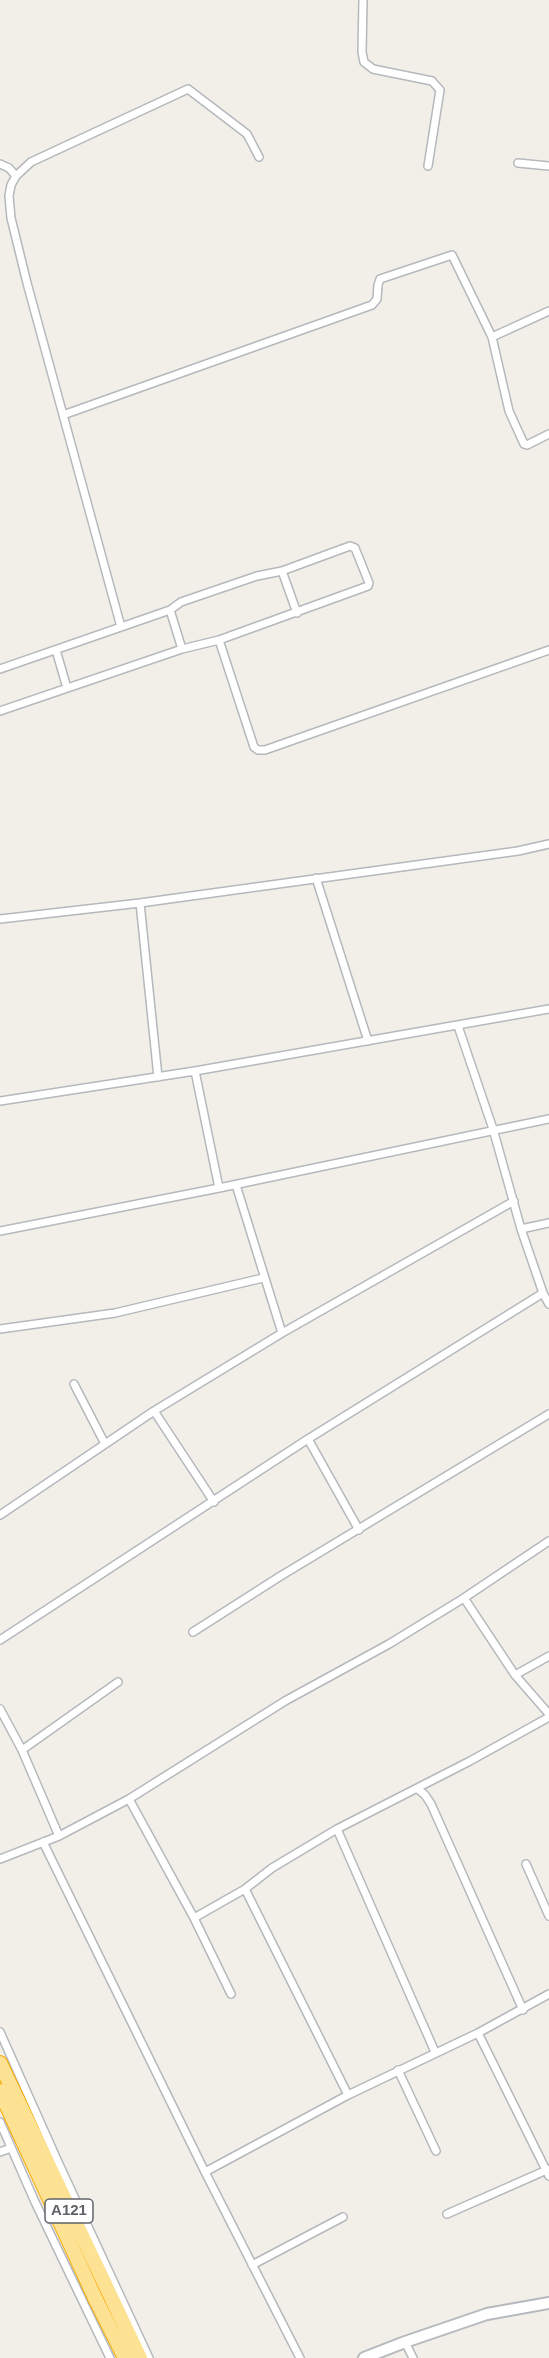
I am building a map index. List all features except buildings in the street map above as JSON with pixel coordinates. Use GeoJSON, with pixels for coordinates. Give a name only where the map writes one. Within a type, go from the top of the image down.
{"type":"FeatureCollection","features":[{"type":"Feature","properties":{"kind":"highway","name":"A121"},"geometry":{"type":"LineString","coordinates":[[0,2063],[64,2190],[140,2358]]}},
{"type":"Feature","properties":{"kind":"highway","name":"A121"},"geometry":{"type":"LineString","coordinates":[[0,2091],[96,2301],[125,2358]]}},
{"type":"Feature","properties":{"kind":"street"},"geometry":{"type":"LineString","coordinates":[[363,0],[362,52],[364,62],[373,69],[432,81],[440,90],[428,166]]}},
{"type":"Feature","properties":{"kind":"street"},"geometry":{"type":"LineString","coordinates":[[122,627],[11,218],[9,196],[11,185],[16,176],[31,162],[188,89],[247,134],[259,157]]}},
{"type":"Feature","properties":{"kind":"street"},"geometry":{"type":"LineString","coordinates":[[518,163],[549,165]]}},
{"type":"Feature","properties":{"kind":"street"},"geometry":{"type":"LineString","coordinates":[[0,164],[9,168],[16,176]]}},
{"type":"Feature","properties":{"kind":"street"},"geometry":{"type":"LineString","coordinates":[[63,415],[372,304],[377,299],[381,279],[452,255],[492,337],[509,411],[524,444],[527,445],[549,434]]}},
{"type":"Feature","properties":{"kind":"street"},"geometry":{"type":"LineString","coordinates":[[492,337],[549,311]]}},
{"type":"Feature","properties":{"kind":"street"},"geometry":{"type":"LineString","coordinates":[[0,669],[170,610],[181,602],[257,576],[282,571],[350,546],[355,548],[369,583],[369,586],[297,613],[219,640],[182,649],[0,711]]}},
{"type":"Feature","properties":{"kind":"street"},"geometry":{"type":"LineString","coordinates":[[282,571],[297,613]]}},
{"type":"Feature","properties":{"kind":"street"},"geometry":{"type":"LineString","coordinates":[[170,610],[182,649]]}},
{"type":"Feature","properties":{"kind":"street"},"geometry":{"type":"LineString","coordinates":[[219,640],[254,747],[258,750],[265,750],[549,650]]}},
{"type":"Feature","properties":{"kind":"street"},"geometry":{"type":"LineString","coordinates":[[56,650],[67,688]]}},
{"type":"Feature","properties":{"kind":"street"},"geometry":{"type":"LineString","coordinates":[[0,919],[140,903],[507,852],[549,844]]}},
{"type":"Feature","properties":{"kind":"street"},"geometry":{"type":"LineString","coordinates":[[316,878],[368,1041]]}},
{"type":"Feature","properties":{"kind":"street"},"geometry":{"type":"LineString","coordinates":[[140,903],[158,1077]]}},
{"type":"Feature","properties":{"kind":"street"},"geometry":{"type":"LineString","coordinates":[[0,1101],[195,1071],[549,1009]]}},
{"type":"Feature","properties":{"kind":"street"},"geometry":{"type":"LineString","coordinates":[[458,1026],[493,1129],[521,1229],[549,1304]]}},
{"type":"Feature","properties":{"kind":"street"},"geometry":{"type":"LineString","coordinates":[[195,1071],[219,1188]]}},
{"type":"Feature","properties":{"kind":"street"},"geometry":{"type":"LineString","coordinates":[[0,1231],[236,1185],[549,1119]]}},
{"type":"Feature","properties":{"kind":"street"},"geometry":{"type":"LineString","coordinates":[[236,1185],[263,1278],[282,1333]]}},
{"type":"Feature","properties":{"kind":"street"},"geometry":{"type":"LineString","coordinates":[[0,1515],[154,1412],[282,1333],[514,1201]]}},
{"type":"Feature","properties":{"kind":"street"},"geometry":{"type":"LineString","coordinates":[[521,1229],[549,1223]]}},
{"type":"Feature","properties":{"kind":"street"},"geometry":{"type":"LineString","coordinates":[[0,1329],[115,1313],[263,1278]]}},
{"type":"Feature","properties":{"kind":"street"},"geometry":{"type":"LineString","coordinates":[[0,1640],[308,1439],[543,1293]]}},
{"type":"Feature","properties":{"kind":"street"},"geometry":{"type":"LineString","coordinates":[[74,1384],[105,1444]]}},
{"type":"Feature","properties":{"kind":"street"},"geometry":{"type":"LineString","coordinates":[[154,1412],[214,1502]]}},
{"type":"Feature","properties":{"kind":"street"},"geometry":{"type":"LineString","coordinates":[[194,1632],[279,1577],[549,1414]]}},
{"type":"Feature","properties":{"kind":"street"},"geometry":{"type":"LineString","coordinates":[[308,1439],[359,1530]]}},
{"type":"Feature","properties":{"kind":"street"},"geometry":{"type":"LineString","coordinates":[[0,1859],[58,1836],[129,1799],[285,1701],[465,1599],[549,1541]]}},
{"type":"Feature","properties":{"kind":"street"},"geometry":{"type":"LineString","coordinates":[[194,1918],[245,1889],[272,1868],[337,1829],[418,1789],[549,1715],[515,1675],[465,1599]]}},
{"type":"Feature","properties":{"kind":"street"},"geometry":{"type":"LineString","coordinates":[[515,1675],[549,1656]]}},
{"type":"Feature","properties":{"kind":"street"},"geometry":{"type":"LineString","coordinates":[[22,1750],[118,1682]]}},
{"type":"Feature","properties":{"kind":"street"},"geometry":{"type":"LineString","coordinates":[[0,1709],[22,1750],[58,1836]]}},
{"type":"Feature","properties":{"kind":"street"},"geometry":{"type":"LineString","coordinates":[[418,1789],[430,1804],[523,2010]]}},
{"type":"Feature","properties":{"kind":"street"},"geometry":{"type":"LineString","coordinates":[[129,1799],[194,1918],[231,1994]]}},
{"type":"Feature","properties":{"kind":"street"},"geometry":{"type":"LineString","coordinates":[[337,1829],[435,2052]]}},
{"type":"Feature","properties":{"kind":"street"},"geometry":{"type":"LineString","coordinates":[[43,1842],[205,2172],[300,2358]]}},
{"type":"Feature","properties":{"kind":"street"},"geometry":{"type":"LineString","coordinates":[[526,1864],[549,1916]]}},
{"type":"Feature","properties":{"kind":"street"},"geometry":{"type":"LineString","coordinates":[[245,1889],[348,2095]]}},
{"type":"Feature","properties":{"kind":"street"},"geometry":{"type":"LineString","coordinates":[[205,2172],[348,2095],[478,2033],[549,1994]]}},
{"type":"Feature","properties":{"kind":"street"},"geometry":{"type":"LineString","coordinates":[[0,2032],[64,2190],[149,2358]]}},
{"type":"Feature","properties":{"kind":"street"},"geometry":{"type":"LineString","coordinates":[[447,2214],[548,2172],[478,2033]]}},
{"type":"Feature","properties":{"kind":"street"},"geometry":{"type":"LineString","coordinates":[[398,2070],[436,2151]]}},
{"type":"Feature","properties":{"kind":"street"},"geometry":{"type":"LineString","coordinates":[[0,2122],[110,2358]]}},
{"type":"Feature","properties":{"kind":"street"},"geometry":{"type":"LineString","coordinates":[[0,2152],[11,2148]]}},
{"type":"Feature","properties":{"kind":"street"},"geometry":{"type":"LineString","coordinates":[[252,2265],[343,2217]]}},
{"type":"Feature","properties":{"kind":"street"},"geometry":{"type":"LineString","coordinates":[[364,2358],[487,2314],[549,2303]]}},
{"type":"Feature","properties":{"kind":"street"},"geometry":{"type":"LineString","coordinates":[[405,2342],[413,2358]]}}]}
